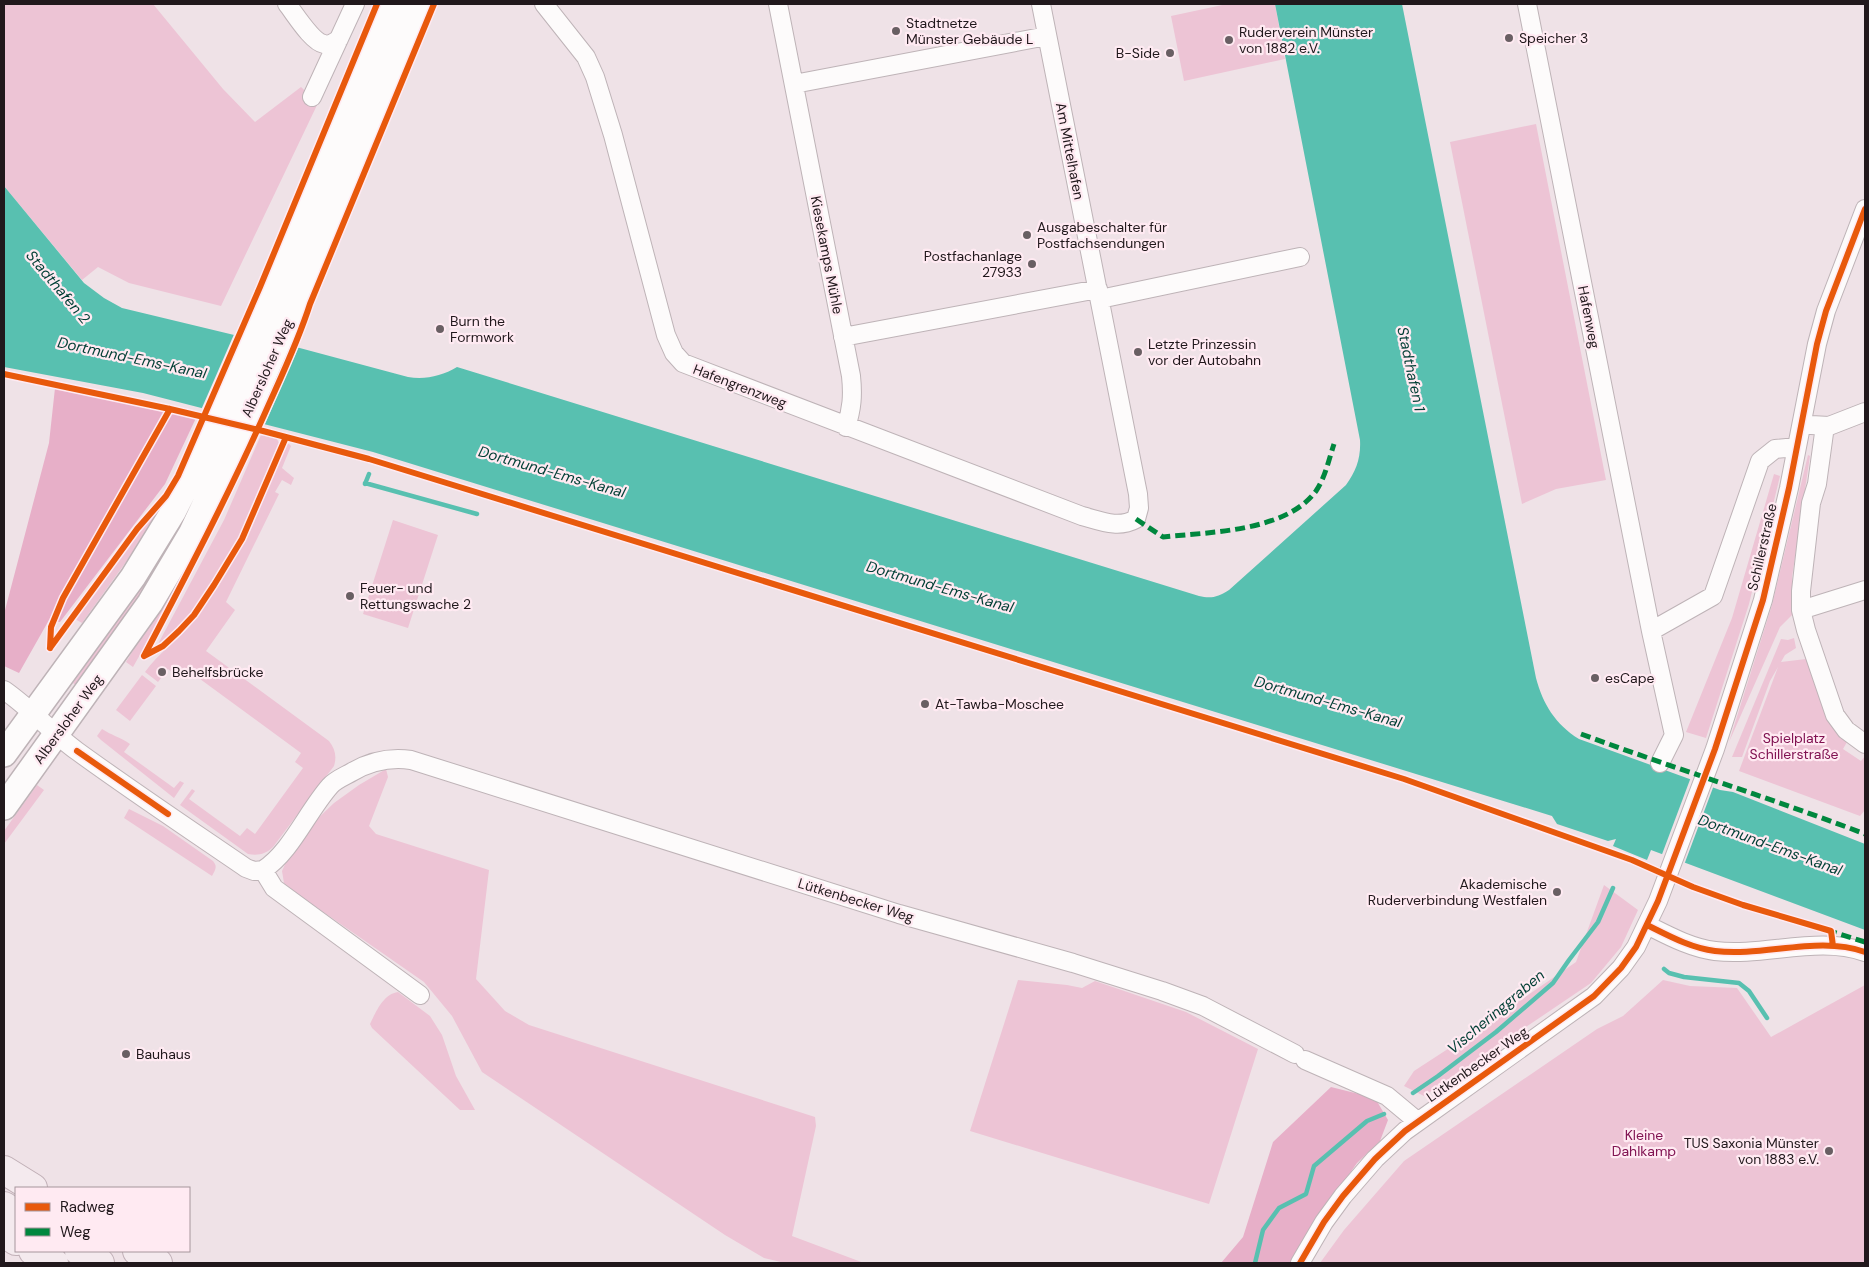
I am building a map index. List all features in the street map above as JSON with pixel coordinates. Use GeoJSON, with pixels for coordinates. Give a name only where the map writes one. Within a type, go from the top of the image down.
{"type":"FeatureCollection","features":[{"type":"Feature","properties":{"kind":"highway"},"geometry":{"type":"LineString","coordinates":[[4,1170],[31,1187]]}},
{"type":"Feature","properties":{"kind":"highway"},"geometry":{"type":"LineString","coordinates":[[4,1206],[15,1213]]}},
{"type":"Feature","properties":{"kind":"highway"},"geometry":{"type":"LineString","coordinates":[[4,1233],[15,1240]]}},
{"type":"Feature","properties":{"kind":"highway"},"geometry":{"type":"LineString","coordinates":[[35,1252],[54,1263]]}},
{"type":"Feature","properties":{"kind":"highway"},"geometry":{"type":"LineString","coordinates":[[81,1252],[100,1263]]}},
{"type":"Feature","properties":{"kind":"highway"},"geometry":{"type":"LineString","coordinates":[[139,1252],[158,1263]]}},
{"type":"Feature","properties":{"kind":"main road","name":"Albersloher Weg"},"geometry":{"type":"LineString","coordinates":[[4,754],[133,577],[173,512],[209,439],[260,323],[392,4]]}},
{"type":"Feature","properties":{"kind":"main road","name":"Albersloher Weg"},"geometry":{"type":"LineString","coordinates":[[4,807],[150,603],[191,534],[234,445],[418,4]]}},
{"type":"Feature","properties":{"kind":"street"},"geometry":{"type":"LineString","coordinates":[[287,4],[315,40],[324,44],[331,44],[339,39]]}},
{"type":"Feature","properties":{"kind":"street"},"geometry":{"type":"LineString","coordinates":[[312,97],[356,4]]}},
{"type":"Feature","properties":{"kind":"street","name":"Hafengrenzweg"},"geometry":{"type":"LineString","coordinates":[[544,4],[586,57],[595,77],[613,135],[666,335],[674,352],[683,363],[1082,516],[1126,525],[1136,519]]}},
{"type":"Feature","properties":{"kind":"street","name":"Kiesekamps Mühle"},"geometry":{"type":"LineString","coordinates":[[778,4],[844,337],[853,396],[846,427]]}},
{"type":"Feature","properties":{"kind":"street","name":"Am Mittelhafen"},"geometry":{"type":"LineString","coordinates":[[1040,4],[1138,494],[1139,508],[1136,519]]}},
{"type":"Feature","properties":{"kind":"street","name":"Hafenweg"},"geometry":{"type":"LineString","coordinates":[[1527,4],[1651,631],[1674,735],[1660,763]]}},
{"type":"Feature","properties":{"kind":"street"},"geometry":{"type":"LineString","coordinates":[[794,84],[1047,36]]}},
{"type":"Feature","properties":{"kind":"street","name":"Schillerstraße"},"geometry":{"type":"LineString","coordinates":[[1664,884],[1710,764],[1762,600],[1802,424],[1817,344],[1826,311],[1860,239],[1865,209]]}},
{"type":"Feature","properties":{"kind":"street"},"geometry":{"type":"LineString","coordinates":[[844,337],[1099,294],[1300,257]]}},
{"type":"Feature","properties":{"kind":"street"},"geometry":{"type":"LineString","coordinates":[[1802,424],[1823,426],[1841,422],[1865,412]]}},
{"type":"Feature","properties":{"kind":"street"},"geometry":{"type":"LineString","coordinates":[[1823,426],[1824,433],[1817,484],[1811,503],[1800,591],[1801,610],[1835,714],[1846,730],[1865,744]]}},
{"type":"Feature","properties":{"kind":"street"},"geometry":{"type":"LineString","coordinates":[[1651,631],[1713,596],[1760,461],[1774,449],[1797,447]]}},
{"type":"Feature","properties":{"kind":"street"},"geometry":{"type":"LineString","coordinates":[[1801,610],[1865,590]]}},
{"type":"Feature","properties":{"kind":"street"},"geometry":{"type":"LineString","coordinates":[[4,690],[34,713],[56,735],[120,782],[246,868],[254,871],[263,870],[274,888],[420,995]]}},
{"type":"Feature","properties":{"kind":"street","name":"Lütkenbecker Weg"},"geometry":{"type":"LineString","coordinates":[[263,870],[278,857],[331,785],[363,766],[377,761],[399,758],[411,760],[899,914],[1073,963],[1203,1006],[1300,1057],[1387,1096],[1416,1121]]}},
{"type":"Feature","properties":{"kind":"street","name":"Lütkenbecker Weg"},"geometry":{"type":"LineString","coordinates":[[1300,1263],[1324,1222],[1343,1196],[1375,1159],[1416,1121],[1594,996],[1621,968],[1636,947],[1664,884]]}},
{"type":"Feature","properties":{"kind":"street"},"geometry":{"type":"LineString","coordinates":[[1647,925],[1693,946],[1716,951],[1833,946],[1865,952]]}},
{"type":"Feature","properties":{"kind":"green space"},"geometry":{"type":"Polygon","coordinates":[[[4,4],[153,4],[223,89],[255,122],[301,87],[318,103],[221,306],[129,283],[98,267],[82,280],[4,186],[4,4]]]}},
{"type":"Feature","properties":{"kind":"green space","name":"Ruderverein Münster von 1882 e.V."},"geometry":{"type":"Polygon","coordinates":[[[1227,4],[1275,4],[1285,59],[1184,81],[1171,16],[1227,4]]]}},
{"type":"Feature","properties":{"kind":"green space"},"geometry":{"type":"Polygon","coordinates":[[[1536,124],[1606,480],[1556,489],[1522,504],[1450,142],[1536,124]]]}},
{"type":"Feature","properties":{"kind":"green space"},"geometry":{"type":"Polygon","coordinates":[[[261,435],[277,439],[279,443],[239,538],[208,589],[183,624],[158,644],[224,520],[261,435]]]}},
{"type":"Feature","properties":{"kind":"green space"},"geometry":{"type":"Polygon","coordinates":[[[202,441],[149,530],[82,623],[75,619],[142,527],[167,497],[202,441]]]}},
{"type":"Feature","properties":{"kind":"green space"},"geometry":{"type":"Polygon","coordinates":[[[287,444],[291,446],[282,468],[294,478],[291,485],[282,480],[275,492],[279,494],[226,602],[235,610],[206,651],[329,741],[334,750],[335,759],[334,766],[273,847],[265,853],[252,855],[180,805],[192,789],[195,791],[189,799],[240,836],[247,828],[255,834],[303,768],[295,762],[301,753],[185,668],[178,677],[168,669],[158,682],[145,672],[193,622],[222,580],[257,513],[287,444]]]}},
{"type":"Feature","properties":{"kind":"green space"},"geometry":{"type":"Polygon","coordinates":[[[240,450],[246,452],[190,567],[133,667],[126,662],[145,631],[240,450]]]}},
{"type":"Feature","properties":{"kind":"green space"},"geometry":{"type":"Polygon","coordinates":[[[1808,455],[1810,456],[1792,577],[1793,614],[1780,627],[1729,742],[1772,605],[1808,455]]]}},
{"type":"Feature","properties":{"kind":"green space"},"geometry":{"type":"Polygon","coordinates":[[[1774,474],[1780,476],[1749,604],[1706,738],[1686,732],[1732,618],[1774,474]]]}},
{"type":"Feature","properties":{"kind":"green space"},"geometry":{"type":"Polygon","coordinates":[[[200,477],[198,505],[81,689],[73,683],[152,573],[200,477]]]}},
{"type":"Feature","properties":{"kind":"green space"},"geometry":{"type":"Polygon","coordinates":[[[393,520],[438,535],[408,628],[363,614],[393,520]]]}},
{"type":"Feature","properties":{"kind":"green space","name":"Spielplatz Schillerstraße"},"geometry":{"type":"Polygon","coordinates":[[[1794,638],[1796,648],[1785,655],[1781,662],[1806,659],[1826,714],[1847,742],[1843,749],[1861,761],[1865,756],[1865,810],[1860,816],[1739,771],[1778,667],[1770,681],[1742,757],[1732,757],[1781,639],[1788,640],[1794,638]]]}},
{"type":"Feature","properties":{"kind":"green space"},"geometry":{"type":"Polygon","coordinates":[[[142,675],[156,686],[130,721],[116,710],[142,675]]]}},
{"type":"Feature","properties":{"kind":"green space"},"geometry":{"type":"Polygon","coordinates":[[[102,729],[130,744],[124,752],[174,788],[180,781],[184,783],[174,798],[101,740],[97,736],[102,729]]]}},
{"type":"Feature","properties":{"kind":"green space"},"geometry":{"type":"Polygon","coordinates":[[[386,769],[388,777],[369,826],[376,834],[489,870],[476,979],[505,1011],[529,1025],[815,1117],[816,1126],[792,1236],[864,1263],[785,1263],[764,1258],[725,1235],[482,1072],[452,1016],[424,982],[284,883],[282,871],[287,860],[312,824],[334,803],[386,769]]]}},
{"type":"Feature","properties":{"kind":"green space"},"geometry":{"type":"Polygon","coordinates":[[[37,785],[44,790],[4,844],[4,831],[37,785]]]}},
{"type":"Feature","properties":{"kind":"green space"},"geometry":{"type":"Polygon","coordinates":[[[129,809],[163,826],[213,861],[216,867],[212,876],[124,818],[129,809]]]}},
{"type":"Feature","properties":{"kind":"green space"},"geometry":{"type":"Polygon","coordinates":[[[1604,885],[1638,910],[1621,947],[1591,983],[1424,1096],[1404,1086],[1414,1071],[1576,962],[1604,885]]]}},
{"type":"Feature","properties":{"kind":"green space"},"geometry":{"type":"Polygon","coordinates":[[[1018,980],[1082,988],[1095,981],[1186,1012],[1258,1049],[1209,1204],[970,1131],[1018,980]]]}},
{"type":"Feature","properties":{"kind":"green space","name":"Kleine Dahlkamp"},"geometry":{"type":"Polygon","coordinates":[[[1663,980],[1690,986],[1737,988],[1771,1037],[1865,985],[1865,1263],[1320,1263],[1344,1230],[1404,1161],[1597,1029],[1623,1016],[1663,980]]]}},
{"type":"Feature","properties":{"kind":"green space"},"geometry":{"type":"Polygon","coordinates":[[[398,992],[430,1016],[442,1035],[456,1076],[475,1110],[460,1110],[372,1028],[370,1024],[381,1004],[388,996],[398,992]]]}},
{"type":"Feature","properties":{"kind":"shaded area"},"geometry":{"type":"Polygon","coordinates":[[[55,388],[196,418],[165,484],[60,622],[49,620],[19,673],[4,666],[4,614],[49,443],[55,388]]]}},
{"type":"Feature","properties":{"kind":"shaded area"},"geometry":{"type":"Polygon","coordinates":[[[1331,1087],[1375,1098],[1388,1120],[1380,1141],[1357,1163],[1299,1247],[1291,1263],[1221,1263],[1243,1237],[1273,1142],[1331,1087]]]}},
{"type":"Feature","properties":{"kind":"water"},"geometry":{"type":"Polygon","coordinates":[[[1275,4],[1402,4],[1536,678],[1542,696],[1551,713],[1563,727],[1579,739],[1720,790],[1733,792],[1865,844],[1865,930],[1651,850],[1647,860],[1613,846],[1616,839],[1608,841],[1557,824],[1552,816],[373,452],[143,393],[4,367],[4,186],[84,283],[104,298],[122,308],[267,343],[296,347],[408,377],[421,378],[433,376],[457,367],[1199,596],[1218,596],[1229,590],[1346,485],[1353,475],[1360,453],[1360,440],[1275,4]]]}},
{"type":"Feature","properties":{"kind":"pier"},"geometry":{"type":"Polygon","coordinates":[[[235,332],[299,346],[264,426],[201,410],[235,332]]]}},
{"type":"Feature","properties":{"kind":"pier"},"geometry":{"type":"Polygon","coordinates":[[[1691,777],[1714,785],[1684,865],[1661,857],[1691,777]]]}},
{"type":"Feature","properties":{"kind":"waterway"},"geometry":{"type":"LineString","coordinates":[[365,484],[369,474]]}},
{"type":"Feature","properties":{"kind":"waterway"},"geometry":{"type":"LineString","coordinates":[[365,483],[477,514]]}},
{"type":"Feature","properties":{"kind":"waterway","name":"Vischeringgraben"},"geometry":{"type":"LineString","coordinates":[[1413,1093],[1496,1032],[1553,983],[1598,922],[1613,888]]}},
{"type":"Feature","properties":{"kind":"waterway"},"geometry":{"type":"LineString","coordinates":[[1664,969],[1669,973],[1684,977],[1739,983],[1749,991],[1767,1018]]}},
{"type":"Feature","properties":{"kind":"waterway","name":"Vischeringgraben"},"geometry":{"type":"LineString","coordinates":[[1255,1263],[1263,1230],[1279,1208],[1306,1194],[1314,1166],[1367,1121],[1384,1114]]}},
{"type":"Feature","properties":{"kind":"marked path"},"geometry":{"type":"LineString","coordinates":[[1136,519],[1163,537],[1246,528],[1286,515],[1303,505],[1316,491],[1334,444]]}},
{"type":"Feature","properties":{"kind":"marked path"},"geometry":{"type":"LineString","coordinates":[[1581,734],[1865,834]]}},
{"type":"Feature","properties":{"kind":"marked path"},"geometry":{"type":"LineString","coordinates":[[1827,930],[1865,942]]}},
{"type":"Feature","properties":{"kind":"cycle path"},"geometry":{"type":"LineString","coordinates":[[50,648],[137,529],[166,496],[178,476],[260,287],[377,4]]}},
{"type":"Feature","properties":{"kind":"cycle path"},"geometry":{"type":"LineString","coordinates":[[144,656],[222,505],[283,373],[434,4]]}},
{"type":"Feature","properties":{"kind":"cycle path"},"geometry":{"type":"LineString","coordinates":[[1300,1263],[1324,1222],[1343,1196],[1375,1159],[1405,1131],[1594,996],[1621,968],[1636,947],[1658,901],[1715,749],[1763,600],[1789,488],[1817,344],[1826,311],[1865,209]]}},
{"type":"Feature","properties":{"kind":"cycle path"},"geometry":{"type":"LineString","coordinates":[[4,374],[170,409],[369,459],[1404,779],[1632,860],[1693,887],[1743,905],[1831,931],[1833,946]]}},
{"type":"Feature","properties":{"kind":"cycle path"},"geometry":{"type":"LineString","coordinates":[[50,648],[51,627],[63,598],[170,409]]}},
{"type":"Feature","properties":{"kind":"cycle path"},"geometry":{"type":"LineString","coordinates":[[144,656],[163,646],[179,631],[194,615],[214,585],[242,539],[286,437]]}},
{"type":"Feature","properties":{"kind":"cycle path"},"geometry":{"type":"LineString","coordinates":[[77,751],[168,814]]}},
{"type":"Feature","properties":{"kind":"cycle path"},"geometry":{"type":"LineString","coordinates":[[1647,925],[1689,944],[1715,951],[1734,952],[1829,946],[1847,947],[1865,952]]}},
{"type":"Feature","properties":{"kind":"place","name":"Stadtnetze Münster Gebäude L"},"geometry":{"type":"Point","coordinates":[896,31]}},
{"type":"Feature","properties":{"kind":"place","name":"Speicher 3"},"geometry":{"type":"Point","coordinates":[1509,38]}},
{"type":"Feature","properties":{"kind":"place","name":"Ruderverein Münster von 1882 e.V."},"geometry":{"type":"Point","coordinates":[1229,40]}},
{"type":"Feature","properties":{"kind":"place","name":"B-Side"},"geometry":{"type":"Point","coordinates":[1170,53]}},
{"type":"Feature","properties":{"kind":"place","name":"Ausgabeschalter für Postfachsendungen"},"geometry":{"type":"Point","coordinates":[1027,235]}},
{"type":"Feature","properties":{"kind":"place","name":"Postfachanlage 27933"},"geometry":{"type":"Point","coordinates":[1032,264]}},
{"type":"Feature","properties":{"kind":"place","name":"Burn the Formwork"},"geometry":{"type":"Point","coordinates":[440,329]}},
{"type":"Feature","properties":{"kind":"place","name":"Letzte Prinzessin vor der Autobahn"},"geometry":{"type":"Point","coordinates":[1138,352]}},
{"type":"Feature","properties":{"kind":"place","name":"Feuer- und Rettungswache 2"},"geometry":{"type":"Point","coordinates":[350,596]}},
{"type":"Feature","properties":{"kind":"place","name":"Behelfsbrücke"},"geometry":{"type":"Point","coordinates":[162,672]}},
{"type":"Feature","properties":{"kind":"place","name":"esCape"},"geometry":{"type":"Point","coordinates":[1595,678]}},
{"type":"Feature","properties":{"kind":"place","name":"At-Tawba-Moschee"},"geometry":{"type":"Point","coordinates":[925,704]}},
{"type":"Feature","properties":{"kind":"place","name":"Akademische Ruderverbindung Westfalen"},"geometry":{"type":"Point","coordinates":[1557,892]}},
{"type":"Feature","properties":{"kind":"place","name":"Bauhaus"},"geometry":{"type":"Point","coordinates":[126,1054]}},
{"type":"Feature","properties":{"kind":"place","name":"TUS Saxonia Münster von 1883 e.V."},"geometry":{"type":"Point","coordinates":[1829,1151]}},
{"type":"Feature","properties":{"kind":"water label","name":"Stadthafen 2"},"geometry":{"type":"Point","coordinates":[58,287]}},
{"type":"Feature","properties":{"kind":"water label","name":"Dortmund-Ems-Kanal"},"geometry":{"type":"Point","coordinates":[132,358]}},
{"type":"Feature","properties":{"kind":"water label","name":"Stadthafen 1"},"geometry":{"type":"Point","coordinates":[1411,369]}},
{"type":"Feature","properties":{"kind":"water label","name":"Dortmund-Ems-Kanal"},"geometry":{"type":"Point","coordinates":[552,472]}},
{"type":"Feature","properties":{"kind":"water label","name":"Dortmund-Ems-Kanal"},"geometry":{"type":"Point","coordinates":[940,587]}},
{"type":"Feature","properties":{"kind":"water label","name":"Dortmund-Ems-Kanal"},"geometry":{"type":"Point","coordinates":[1328,702]}},
{"type":"Feature","properties":{"kind":"water label","name":"Dortmund-Ems-Kanal"},"geometry":{"type":"Point","coordinates":[1770,845]}}]}
